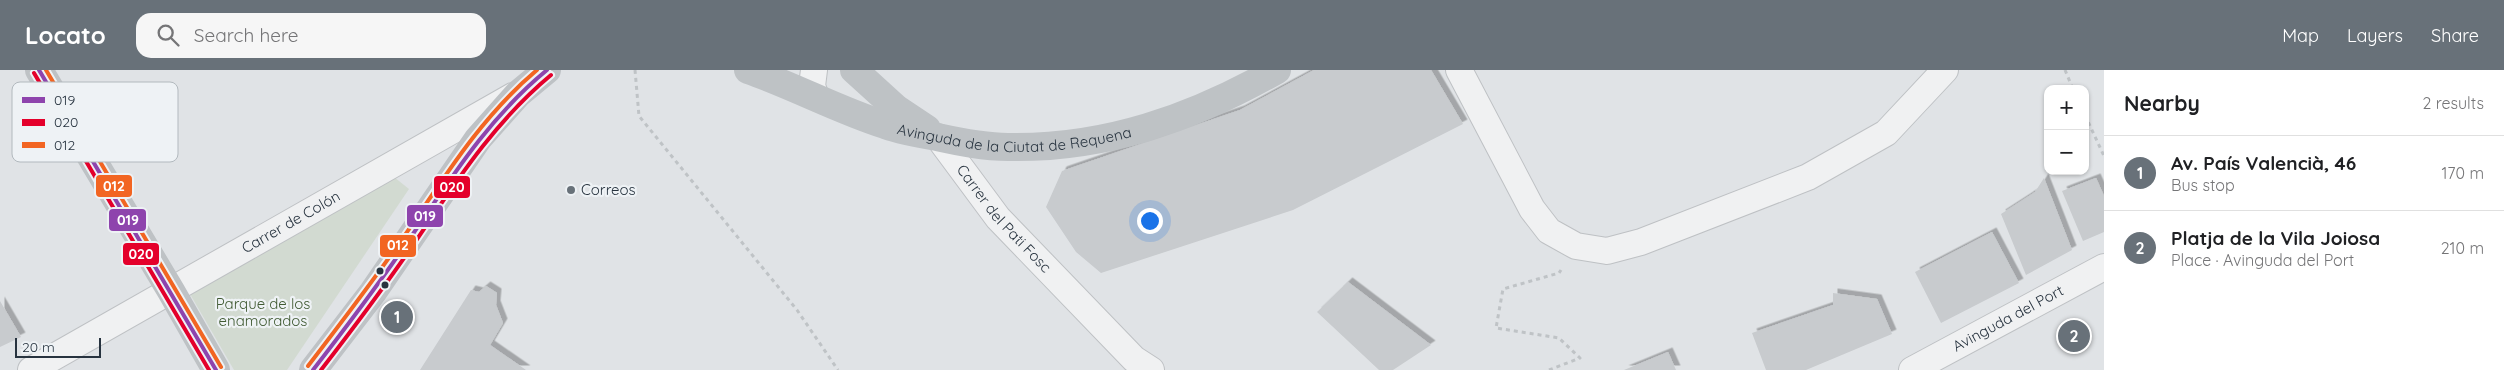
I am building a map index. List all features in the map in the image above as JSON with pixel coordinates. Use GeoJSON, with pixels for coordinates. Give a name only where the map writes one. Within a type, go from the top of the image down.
{"type":"FeatureCollection","features":[{"type":"Feature","properties":{"kind":"street"},"geometry":{"type":"LineString","coordinates":[[39,70],[46,82]]}},
{"type":"Feature","properties":{"kind":"street","name":"Carrer de Colón"},"geometry":{"type":"LineString","coordinates":[[31,370],[518,94],[547,70]]}},
{"type":"Feature","properties":{"kind":"street","name":"Avinguda de la Ciutat de Requena"},"geometry":{"type":"LineString","coordinates":[[748,70],[885,125],[971,144],[1006,148],[1087,143],[1130,134],[1173,118],[1254,83],[1277,70]]}},
{"type":"Feature","properties":{"kind":"street"},"geometry":{"type":"LineString","coordinates":[[814,70],[812,86],[816,97]]}},
{"type":"Feature","properties":{"kind":"street","name":"Carrer del Pati Fosc"},"geometry":{"type":"LineString","coordinates":[[854,70],[898,109],[938,137],[998,218],[1134,359],[1151,370]]}},
{"type":"Feature","properties":{"kind":"street"},"geometry":{"type":"LineString","coordinates":[[1459,70],[1532,209],[1548,231],[1576,246],[1607,251],[1641,242],[1808,177],[1886,134],[1945,70]]}},
{"type":"Feature","properties":{"kind":"street"},"geometry":{"type":"LineString","coordinates":[[313,370],[356,316],[462,161],[500,113],[518,94]]}},
{"type":"Feature","properties":{"kind":"street"},"geometry":{"type":"LineString","coordinates":[[94,162],[216,370]]}},
{"type":"Feature","properties":{"kind":"street","name":"Avinguda del Port"},"geometry":{"type":"LineString","coordinates":[[1912,370],[2104,267]]}},
{"type":"Feature","properties":{"kind":"street"},"geometry":{"type":"LineString","coordinates":[[331,370],[356,316]]}},
{"type":"Feature","properties":{"kind":"path"},"geometry":{"type":"LineString","coordinates":[[636,70],[639,116],[797,310],[838,370]]}},
{"type":"Feature","properties":{"kind":"path"},"geometry":{"type":"LineString","coordinates":[[2064,70],[2071,85]]}},
{"type":"Feature","properties":{"kind":"path"},"geometry":{"type":"LineString","coordinates":[[2089,124],[2104,156]]}},
{"type":"Feature","properties":{"kind":"path"},"geometry":{"type":"LineString","coordinates":[[1549,370],[1580,358],[1559,338],[1496,328],[1503,289],[1559,273],[1576,246]]}},
{"type":"Feature","properties":{"kind":"green space","name":"Parque de los enamorados"},"geometry":{"type":"Polygon","coordinates":[[[394,177],[409,189],[287,370],[234,370],[190,294],[394,177]]]}},
{"type":"Feature","properties":{"kind":"building"},"geometry":{"type":"Polygon","coordinates":[[[1314,70],[1431,70],[1463,124],[1293,210],[1101,273],[1076,252],[1046,207],[1062,171],[1240,110],[1314,70]]]}},
{"type":"Feature","properties":{"kind":"building"},"geometry":{"type":"Polygon","coordinates":[[[2044,178],[2072,250],[2026,275],[2001,214],[2035,192],[2044,178]]]}},
{"type":"Feature","properties":{"kind":"building"},"geometry":{"type":"Polygon","coordinates":[[[2096,178],[2104,196],[2104,232],[2083,241],[2062,191],[2096,178]]]}},
{"type":"Feature","properties":{"kind":"building"},"geometry":{"type":"Polygon","coordinates":[[[1992,232],[2019,283],[1941,323],[1915,272],[1992,232]]]}},
{"type":"Feature","properties":{"kind":"building"},"geometry":{"type":"Polygon","coordinates":[[[1348,282],[1431,345],[1393,370],[1379,370],[1317,312],[1348,282]]]}},
{"type":"Feature","properties":{"kind":"building"},"geometry":{"type":"Polygon","coordinates":[[[486,286],[497,293],[496,305],[503,323],[490,345],[526,370],[420,370],[471,290],[479,292],[486,286]]]}},
{"type":"Feature","properties":{"kind":"building"},"geometry":{"type":"Polygon","coordinates":[[[1833,293],[1877,299],[1892,334],[1806,370],[1766,370],[1752,333],[1833,305],[1833,293]]]}},
{"type":"Feature","properties":{"kind":"building"},"geometry":{"type":"Polygon","coordinates":[[[0,301],[21,337],[0,347],[0,301]]]}},
{"type":"Feature","properties":{"kind":"building"},"geometry":{"type":"Polygon","coordinates":[[[1668,352],[1676,370],[1624,370],[1668,352]]]}},
{"type":"Feature","properties":{"kind":"transit line","name":"019"},"geometry":{"type":"LineString","coordinates":[[39,70],[46,82]]}},
{"type":"Feature","properties":{"kind":"transit line","name":"012"},"geometry":{"type":"LineString","coordinates":[[46,70],[53,82]]}},
{"type":"Feature","properties":{"kind":"transit line","name":"012"},"geometry":{"type":"LineString","coordinates":[[308,366],[405,235],[465,148],[499,107],[537,70]]}},
{"type":"Feature","properties":{"kind":"transit line","name":"019"},"geometry":{"type":"LineString","coordinates":[[313,370],[382,278],[469,153],[505,110],[547,70]]}},
{"type":"Feature","properties":{"kind":"transit line","name":"020"},"geometry":{"type":"LineString","coordinates":[[34,73],[39,82]]}},
{"type":"Feature","properties":{"kind":"transit line","name":"020"},"geometry":{"type":"LineString","coordinates":[[321,370],[389,279],[475,156],[510,114],[551,75]]}},
{"type":"Feature","properties":{"kind":"transit line","name":"020"},"geometry":{"type":"LineString","coordinates":[[86,162],[209,370]]}},
{"type":"Feature","properties":{"kind":"transit line","name":"019"},"geometry":{"type":"LineString","coordinates":[[93,162],[216,370]]}},
{"type":"Feature","properties":{"kind":"transit line","name":"012"},"geometry":{"type":"LineString","coordinates":[[100,162],[221,367]]}},
{"type":"Feature","properties":{"kind":"place","name":"Correos"},"geometry":{"type":"Point","coordinates":[571,190]}},
{"type":"Feature","properties":{"kind":"place","name":"Av. País Valencià, 46"},"geometry":{"type":"Point","coordinates":[397,317]}},
{"type":"Feature","properties":{"kind":"place","name":"Platja de la Vila Joiosa"},"geometry":{"type":"Point","coordinates":[2074,336]}}]}
